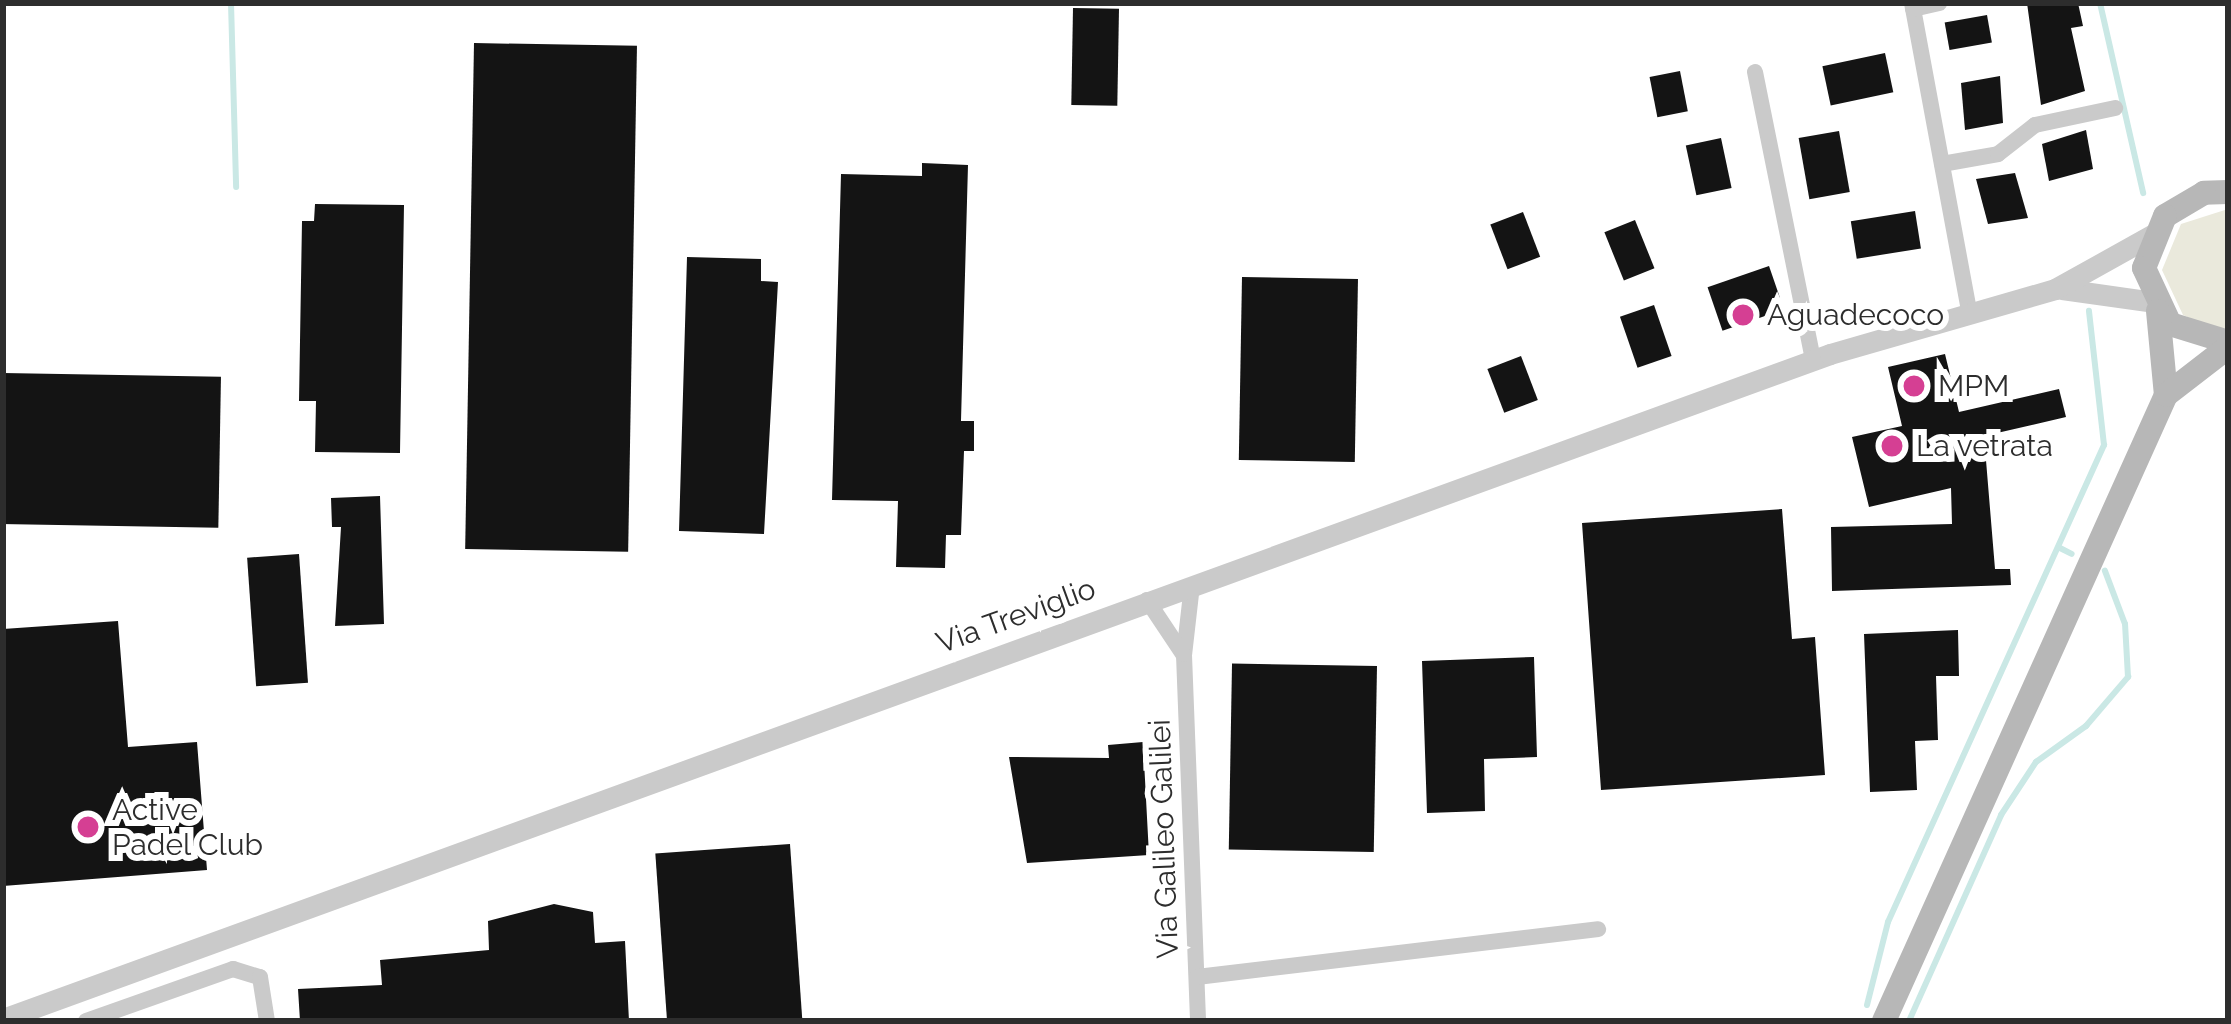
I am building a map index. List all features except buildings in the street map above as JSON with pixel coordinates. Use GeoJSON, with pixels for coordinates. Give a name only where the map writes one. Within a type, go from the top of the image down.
{"type":"FeatureCollection","features":[{"type":"Feature","properties":{"kind":"main road"},"geometry":{"type":"LineString","coordinates":[[2166,395],[2156,306],[2144,268],[2152,235],[2216,192],[2228,176]]}},
{"type":"Feature","properties":{"kind":"main road"},"geometry":{"type":"LineString","coordinates":[[2156,306],[2184,334],[2228,345]]}},
{"type":"Feature","properties":{"kind":"main road"},"geometry":{"type":"LineString","coordinates":[[1884,1021],[2166,395],[2228,345]]}},
{"type":"Feature","properties":{"kind":"street"},"geometry":{"type":"LineString","coordinates":[[1939,3],[1913,6],[1969,310]]}},
{"type":"Feature","properties":{"kind":"street"},"geometry":{"type":"LineString","coordinates":[[1755,72],[1813,360]]}},
{"type":"Feature","properties":{"kind":"street"},"geometry":{"type":"LineString","coordinates":[[1942,164],[1998,154],[2035,124],[2115,108]]}},
{"type":"Feature","properties":{"kind":"street","name":"Via Treviglio"},"geometry":{"type":"LineString","coordinates":[[3,1019],[1813,360],[1969,310],[2055,289],[2152,235]]}},
{"type":"Feature","properties":{"kind":"street","name":"Via Treviglio"},"geometry":{"type":"LineString","coordinates":[[2055,289],[2156,306]]}},
{"type":"Feature","properties":{"kind":"street","name":"Via Galileo Galilei"},"geometry":{"type":"LineString","coordinates":[[1192,584],[1184,655],[1198,1021]]}},
{"type":"Feature","properties":{"kind":"street"},"geometry":{"type":"LineString","coordinates":[[1147,600],[1184,655]]}},
{"type":"Feature","properties":{"kind":"street"},"geometry":{"type":"LineString","coordinates":[[1197,977],[1598,929]]}},
{"type":"Feature","properties":{"kind":"street"},"geometry":{"type":"LineString","coordinates":[[86,1021],[233,969],[260,977],[267,1012]]}},
{"type":"Feature","properties":{"kind":"shaded area"},"geometry":{"type":"Polygon","coordinates":[[[2228,209],[2228,328],[2215,329],[2183,315],[2162,270],[2181,224],[2228,209]]]}},
{"type":"Feature","properties":{"kind":"waterway"},"geometry":{"type":"LineString","coordinates":[[231,3],[236,187]]}},
{"type":"Feature","properties":{"kind":"waterway"},"geometry":{"type":"LineString","coordinates":[[2100,3],[2143,193]]}},
{"type":"Feature","properties":{"kind":"waterway"},"geometry":{"type":"LineString","coordinates":[[1867,1005],[1888,922],[2104,445],[2089,311]]}},
{"type":"Feature","properties":{"kind":"waterway"},"geometry":{"type":"LineString","coordinates":[[2060,548],[2072,554]]}},
{"type":"Feature","properties":{"kind":"waterway"},"geometry":{"type":"LineString","coordinates":[[1909,1021],[2001,815],[2036,762],[2086,726],[2128,677],[2125,624],[2105,571]]}},
{"type":"Feature","properties":{"kind":"place","name":"Aguadecoco"},"geometry":{"type":"Point","coordinates":[1743,315]}},
{"type":"Feature","properties":{"kind":"place","name":"MPM"},"geometry":{"type":"Point","coordinates":[1914,386]}},
{"type":"Feature","properties":{"kind":"place","name":"La vetrata"},"geometry":{"type":"Point","coordinates":[1892,446]}},
{"type":"Feature","properties":{"kind":"place","name":"Active Padel Club"},"geometry":{"type":"Point","coordinates":[88,827]}}]}
